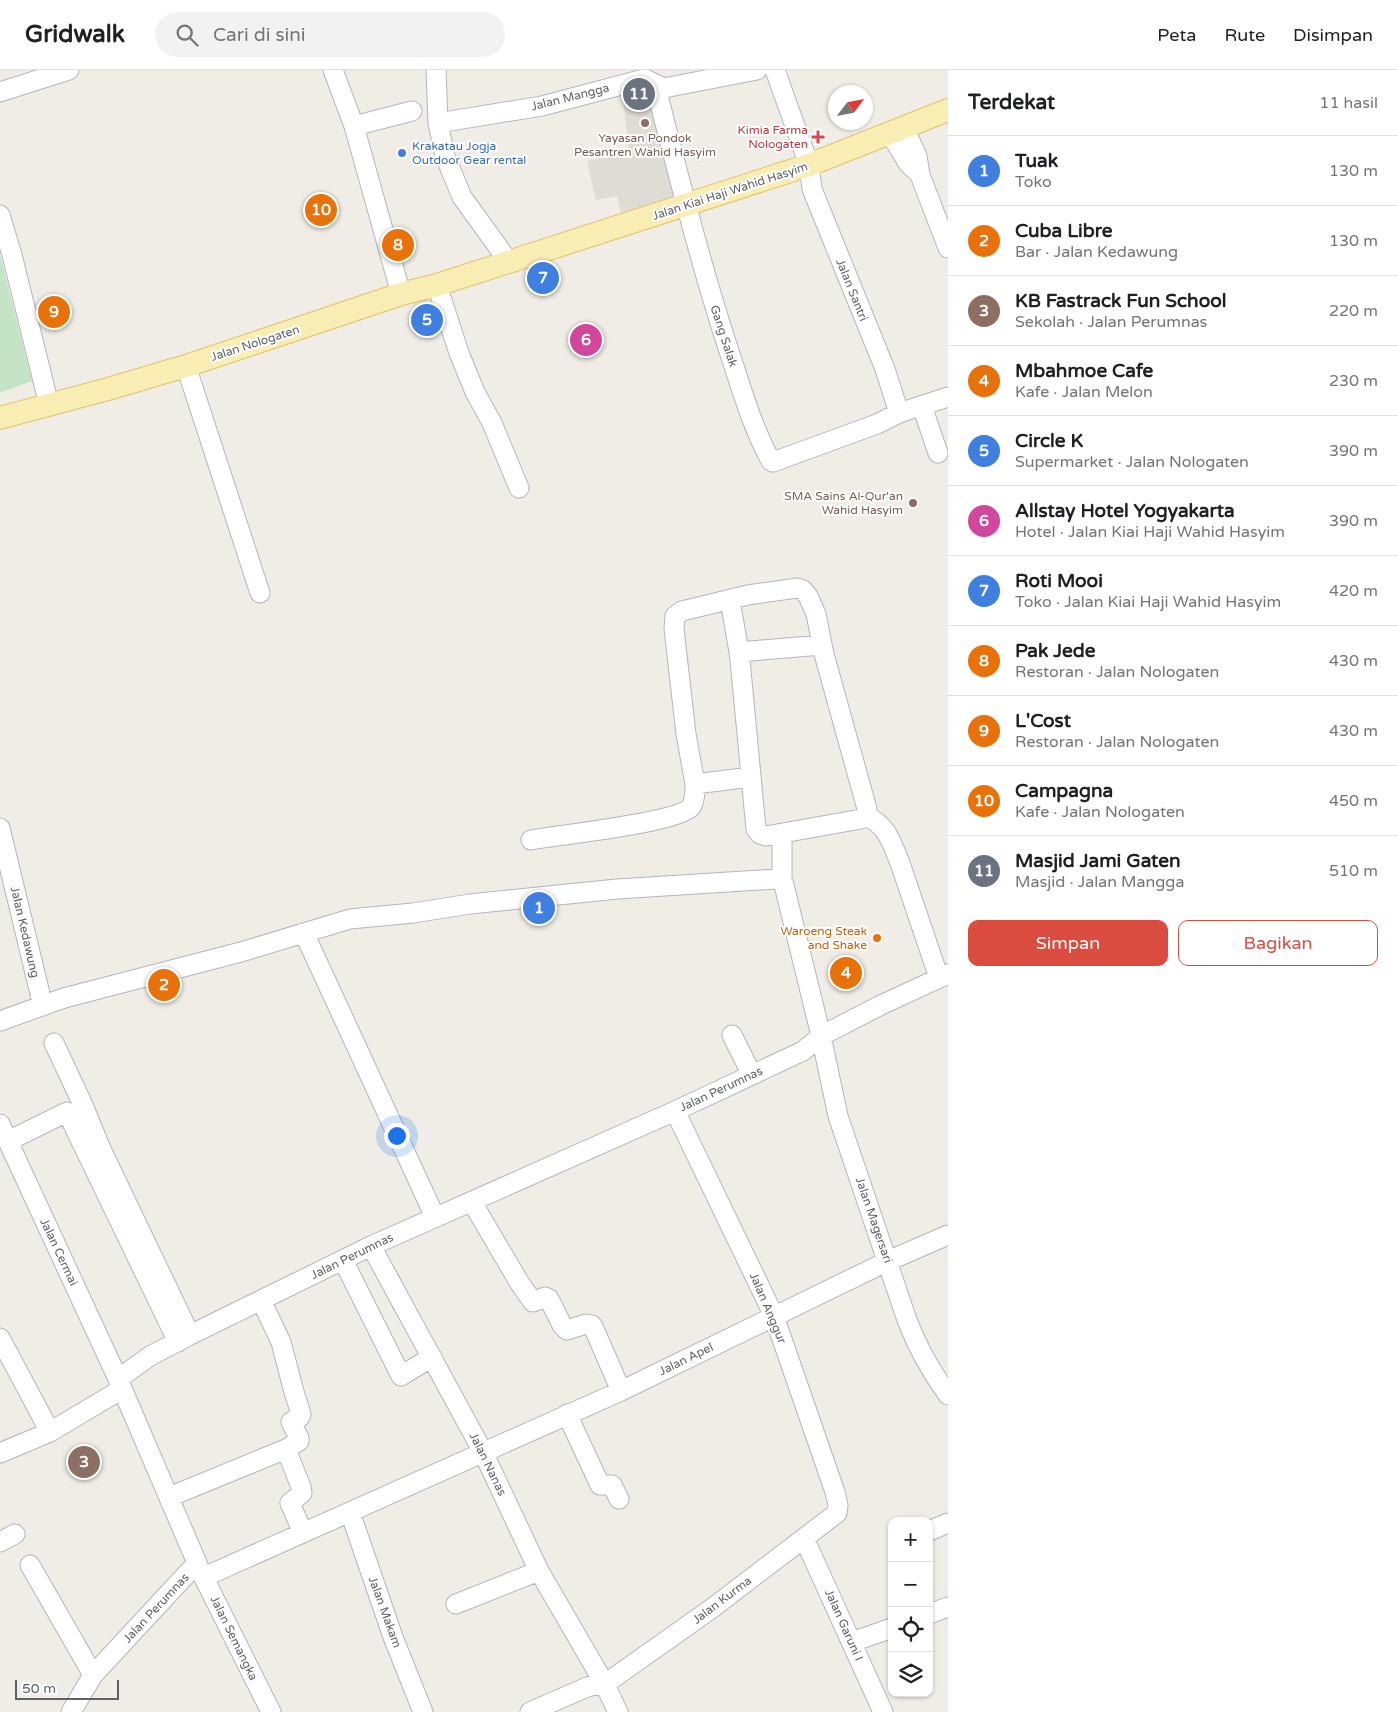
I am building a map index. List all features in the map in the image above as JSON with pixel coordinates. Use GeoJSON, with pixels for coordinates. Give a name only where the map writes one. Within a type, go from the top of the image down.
{"type":"FeatureCollection","features":[{"type":"Feature","properties":{"kind":"main road","name":"Jalan Kiai Haji Wahid Hasyim"},"geometry":{"type":"LineString","coordinates":[[509,262],[809,166],[948,110]]}},
{"type":"Feature","properties":{"kind":"main road","name":"Jalan Nologaten"},"geometry":{"type":"LineString","coordinates":[[0,418],[186,366],[401,294],[437,285],[509,262]]}},
{"type":"Feature","properties":{"kind":"street"},"geometry":{"type":"LineString","coordinates":[[0,92],[70,70]]}},
{"type":"Feature","properties":{"kind":"street"},"geometry":{"type":"LineString","coordinates":[[333,70],[354,126],[401,294]]}},
{"type":"Feature","properties":{"kind":"street"},"geometry":{"type":"LineString","coordinates":[[436,70],[438,123],[445,156],[462,197],[509,262]]}},
{"type":"Feature","properties":{"kind":"street","name":"Jalan Mangga"},"geometry":{"type":"LineString","coordinates":[[438,123],[542,106],[620,77],[646,79],[664,88],[757,70]]}},
{"type":"Feature","properties":{"kind":"street","name":"Jalan Santri"},"geometry":{"type":"LineString","coordinates":[[775,70],[809,166],[812,189],[885,368],[899,413]]}},
{"type":"Feature","properties":{"kind":"street","name":"Gang Salak"},"geometry":{"type":"LineString","coordinates":[[655,84],[699,257],[743,394],[762,444],[773,462],[877,424],[899,413]]}},
{"type":"Feature","properties":{"kind":"street"},"geometry":{"type":"LineString","coordinates":[[354,126],[412,110]]}},
{"type":"Feature","properties":{"kind":"street"},"geometry":{"type":"LineString","coordinates":[[897,131],[917,156],[920,175],[948,248]]}},
{"type":"Feature","properties":{"kind":"street"},"geometry":{"type":"LineString","coordinates":[[0,215],[50,405]]}},
{"type":"Feature","properties":{"kind":"street"},"geometry":{"type":"LineString","coordinates":[[437,285],[459,353],[475,392],[492,423],[519,488]]}},
{"type":"Feature","properties":{"kind":"street"},"geometry":{"type":"LineString","coordinates":[[186,366],[260,594]]}},
{"type":"Feature","properties":{"kind":"street"},"geometry":{"type":"LineString","coordinates":[[899,413],[948,397]]}},
{"type":"Feature","properties":{"kind":"street"},"geometry":{"type":"LineString","coordinates":[[922,406],[938,452]]}},
{"type":"Feature","properties":{"kind":"street"},"geometry":{"type":"LineString","coordinates":[[531,840],[628,826],[673,817],[683,813],[692,806],[695,784],[686,734],[675,616],[682,611],[748,595],[801,588],[808,596],[816,614],[822,645],[868,809],[866,816],[861,819],[766,836],[760,834],[756,829],[739,652],[730,600]]}},
{"type":"Feature","properties":{"kind":"street"},"geometry":{"type":"LineString","coordinates":[[739,652],[822,645]]}},
{"type":"Feature","properties":{"kind":"street"},"geometry":{"type":"LineString","coordinates":[[695,784],[751,777]]}},
{"type":"Feature","properties":{"kind":"street"},"geometry":{"type":"LineString","coordinates":[[866,816],[878,822],[886,832],[894,848],[944,976]]}},
{"type":"Feature","properties":{"kind":"street","name":"Jalan Kedawung"},"geometry":{"type":"LineString","coordinates":[[0,828],[43,1006]]}},
{"type":"Feature","properties":{"kind":"street","name":"Jalan Magersari"},"geometry":{"type":"LineString","coordinates":[[782,834],[782,880],[821,1036],[838,1116],[918,1348],[930,1370],[948,1395]]}},
{"type":"Feature","properties":{"kind":"street"},"geometry":{"type":"LineString","coordinates":[[0,1021],[64,998],[232,954],[350,919],[413,913],[470,904],[617,889],[782,880]]}},
{"type":"Feature","properties":{"kind":"street"},"geometry":{"type":"LineString","coordinates":[[303,933],[434,1217]]}},
{"type":"Feature","properties":{"kind":"street","name":"Jalan Perumnas"},"geometry":{"type":"LineString","coordinates":[[71,1712],[93,1675],[201,1570],[120,1384],[150,1356],[371,1246],[642,1124],[675,1111],[803,1051],[821,1036],[879,1006],[944,976]]}},
{"type":"Feature","properties":{"kind":"street"},"geometry":{"type":"LineString","coordinates":[[732,1034],[752,1075]]}},
{"type":"Feature","properties":{"kind":"street"},"geometry":{"type":"LineString","coordinates":[[54,1043],[83,1105],[184,1339]]}},
{"type":"Feature","properties":{"kind":"street","name":"Jalan Anggur"},"geometry":{"type":"LineString","coordinates":[[675,1111],[774,1316],[835,1492],[838,1505],[837,1513]]}},
{"type":"Feature","properties":{"kind":"street"},"geometry":{"type":"LineString","coordinates":[[4,1132],[68,1112],[184,1339]]}},
{"type":"Feature","properties":{"kind":"street","name":"Jalan Cermai"},"geometry":{"type":"LineString","coordinates":[[4,1132],[120,1384]]}},
{"type":"Feature","properties":{"kind":"street"},"geometry":{"type":"LineString","coordinates":[[472,1202],[518,1282],[533,1302],[545,1297],[549,1299],[562,1325],[567,1330],[586,1324],[592,1325],[620,1391]]}},
{"type":"Feature","properties":{"kind":"street","name":"Jalan Apel"},"geometry":{"type":"LineString","coordinates":[[201,1570],[303,1533],[620,1391],[888,1261],[948,1235]]}},
{"type":"Feature","properties":{"kind":"street","name":"Jalan Nanas"},"geometry":{"type":"LineString","coordinates":[[371,1246],[482,1452],[539,1571],[604,1683],[618,1712]]}},
{"type":"Feature","properties":{"kind":"street"},"geometry":{"type":"LineString","coordinates":[[343,1260],[401,1376],[432,1357]]}},
{"type":"Feature","properties":{"kind":"street"},"geometry":{"type":"LineString","coordinates":[[168,1497],[286,1449],[299,1441],[291,1422],[301,1416],[301,1414],[281,1342],[261,1300]]}},
{"type":"Feature","properties":{"kind":"street"},"geometry":{"type":"LineString","coordinates":[[0,1338],[50,1432]]}},
{"type":"Feature","properties":{"kind":"street"},"geometry":{"type":"LineString","coordinates":[[0,1453],[50,1432],[120,1384]]}},
{"type":"Feature","properties":{"kind":"street"},"geometry":{"type":"LineString","coordinates":[[568,1414],[600,1485],[612,1485],[619,1498]]}},
{"type":"Feature","properties":{"kind":"street"},"geometry":{"type":"LineString","coordinates":[[286,1449],[301,1487],[302,1493],[290,1503],[303,1533]]}},
{"type":"Feature","properties":{"kind":"street","name":"Jalan Makam"},"geometry":{"type":"LineString","coordinates":[[350,1512],[393,1636],[423,1712]]}},
{"type":"Feature","properties":{"kind":"street","name":"Jalan Kurma"},"geometry":{"type":"LineString","coordinates":[[530,1712],[587,1687],[604,1683],[711,1609],[837,1513]]}},
{"type":"Feature","properties":{"kind":"street"},"geometry":{"type":"LineString","coordinates":[[933,1529],[948,1523]]}},
{"type":"Feature","properties":{"kind":"street","name":"Jalan Garuni I"},"geometry":{"type":"LineString","coordinates":[[804,1538],[883,1712]]}},
{"type":"Feature","properties":{"kind":"street"},"geometry":{"type":"LineString","coordinates":[[30,1565],[93,1675]]}},
{"type":"Feature","properties":{"kind":"street","name":"Jalan Semangka"},"geometry":{"type":"LineString","coordinates":[[201,1570],[271,1712]]}},
{"type":"Feature","properties":{"kind":"street"},"geometry":{"type":"LineString","coordinates":[[456,1604],[539,1571]]}},
{"type":"Feature","properties":{"kind":"street"},"geometry":{"type":"LineString","coordinates":[[933,1613],[948,1607]]}},
{"type":"Feature","properties":{"kind":"street"},"geometry":{"type":"LineString","coordinates":[[852,1642],[888,1629]]}},
{"type":"Feature","properties":{"kind":"shaded area","name":"Yayasan Pondok Pesantren Wahid Hasyim"},"geometry":{"type":"Polygon","coordinates":[[[655,85],[684,204],[622,217],[617,196],[596,200],[587,161],[629,152],[622,92],[655,85]]]}},
{"type":"Feature","properties":{"kind":"green space"},"geometry":{"type":"Polygon","coordinates":[[[0,255],[32,381],[0,393],[0,255]]]}},
{"type":"Feature","properties":{"kind":"place","name":"Masjid Jami Gaten"},"geometry":{"type":"Point","coordinates":[639,94]}},
{"type":"Feature","properties":{"kind":"place","name":"Yayasan Pondok Pesantren Wahid Hasyim"},"geometry":{"type":"Point","coordinates":[645,123]}},
{"type":"Feature","properties":{"kind":"place","name":"Kimia Farma Nologaten"},"geometry":{"type":"Point","coordinates":[818,137]}},
{"type":"Feature","properties":{"kind":"place","name":"Krakatau Jogja Outdoor Gear rental"},"geometry":{"type":"Point","coordinates":[402,153]}},
{"type":"Feature","properties":{"kind":"place","name":"Campagna"},"geometry":{"type":"Point","coordinates":[321,210]}},
{"type":"Feature","properties":{"kind":"place","name":"Pak Jede"},"geometry":{"type":"Point","coordinates":[398,245]}},
{"type":"Feature","properties":{"kind":"place","name":"Roti Mooi"},"geometry":{"type":"Point","coordinates":[543,278]}},
{"type":"Feature","properties":{"kind":"place","name":"L'Cost"},"geometry":{"type":"Point","coordinates":[54,312]}},
{"type":"Feature","properties":{"kind":"place","name":"Circle K"},"geometry":{"type":"Point","coordinates":[427,320]}},
{"type":"Feature","properties":{"kind":"place","name":"Allstay Hotel Yogyakarta"},"geometry":{"type":"Point","coordinates":[586,340]}},
{"type":"Feature","properties":{"kind":"place","name":"SMA Sains Al-Qur'an Wahid Hasyim"},"geometry":{"type":"Point","coordinates":[913,503]}},
{"type":"Feature","properties":{"kind":"place","name":"Tuak"},"geometry":{"type":"Point","coordinates":[539,908]}},
{"type":"Feature","properties":{"kind":"place","name":"Waroeng Steak and Shake"},"geometry":{"type":"Point","coordinates":[877,938]}},
{"type":"Feature","properties":{"kind":"place","name":"Mbahmoe Cafe"},"geometry":{"type":"Point","coordinates":[846,973]}},
{"type":"Feature","properties":{"kind":"place","name":"Cuba Libre"},"geometry":{"type":"Point","coordinates":[164,985]}},
{"type":"Feature","properties":{"kind":"place","name":"KB Fastrack Fun School"},"geometry":{"type":"Point","coordinates":[84,1462]}}]}
